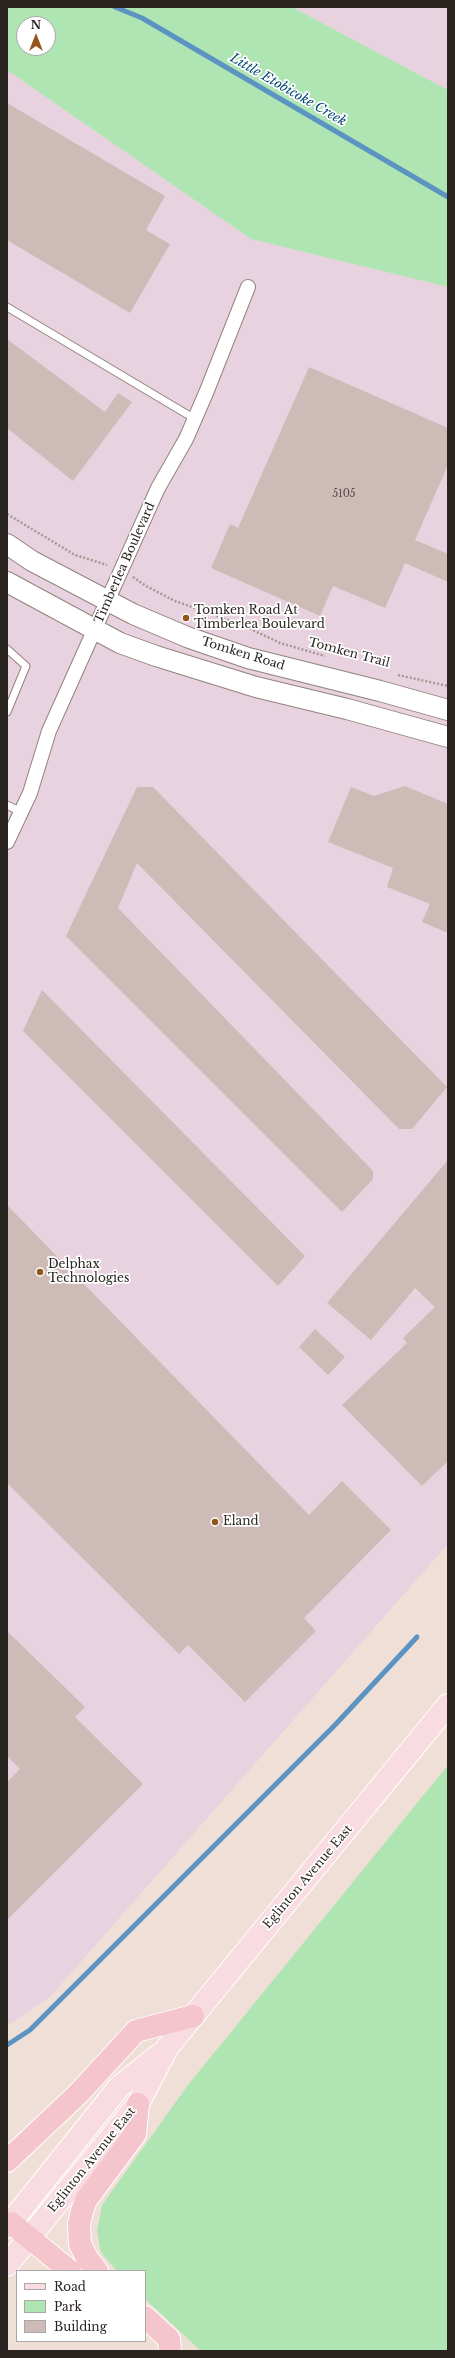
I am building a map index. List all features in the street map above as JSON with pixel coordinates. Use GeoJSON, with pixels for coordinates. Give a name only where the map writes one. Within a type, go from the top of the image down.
{"type":"FeatureCollection","features":[{"type":"Feature","properties":{"kind":"highway"},"geometry":{"type":"LineString","coordinates":[[7,2161],[79,2093],[136,2031],[193,2016]]}},
{"type":"Feature","properties":{"kind":"highway"},"geometry":{"type":"LineString","coordinates":[[96,2270],[87,2258],[80,2244],[79,2224],[82,2211],[86,2200],[135,2134],[138,2104]]}},
{"type":"Feature","properties":{"kind":"highway"},"geometry":{"type":"LineString","coordinates":[[9,2225],[29,2238],[69,2270]]}},
{"type":"Feature","properties":{"kind":"highway"},"geometry":{"type":"LineString","coordinates":[[146,2318],[169,2339],[170,2351]]}},
{"type":"Feature","properties":{"kind":"highway"},"geometry":{"type":"LineString","coordinates":[[146,2337],[162,2351]]}},
{"type":"Feature","properties":{"kind":"main road","name":"Tomken Road"},"geometry":{"type":"LineString","coordinates":[[7,544],[32,561],[108,601],[187,637],[248,658],[380,691],[448,710]]}},
{"type":"Feature","properties":{"kind":"main road"},"geometry":{"type":"LineString","coordinates":[[7,582],[120,643],[191,668],[256,687],[348,709],[448,736]]}},
{"type":"Feature","properties":{"kind":"main road","name":"Eglinton Avenue East"},"geometry":{"type":"LineString","coordinates":[[7,2265],[138,2104],[167,2048],[448,1705]]}},
{"type":"Feature","properties":{"kind":"main road","name":"Eglinton Avenue East"},"geometry":{"type":"LineString","coordinates":[[9,2225],[119,2087],[167,2048]]}},
{"type":"Feature","properties":{"kind":"street","name":"Timberlea Boulevard"},"geometry":{"type":"LineString","coordinates":[[7,842],[30,793],[49,731],[96,630],[158,488],[195,419],[248,288]]}},
{"type":"Feature","properties":{"kind":"lane"},"geometry":{"type":"LineString","coordinates":[[7,307],[195,419]]}},
{"type":"Feature","properties":{"kind":"lane"},"geometry":{"type":"LineString","coordinates":[[7,649],[26,666],[7,712]]}},
{"type":"Feature","properties":{"kind":"lane"},"geometry":{"type":"LineString","coordinates":[[7,804],[21,812]]}},
{"type":"Feature","properties":{"kind":"path"},"geometry":{"type":"LineString","coordinates":[[7,514],[75,555],[97,561]]}},
{"type":"Feature","properties":{"kind":"path","name":"Tomken Trail"},"geometry":{"type":"LineString","coordinates":[[140,580],[146,586],[175,601],[242,625],[280,644],[331,658]]}},
{"type":"Feature","properties":{"kind":"path","name":"Tomken Trail"},"geometry":{"type":"LineString","coordinates":[[396,675],[448,686]]}},
{"type":"Feature","properties":{"kind":"shaded area"},"geometry":{"type":"Polygon","coordinates":[[[292,7],[448,7],[448,90],[292,7]]]}},
{"type":"Feature","properties":{"kind":"shaded area"},"geometry":{"type":"Polygon","coordinates":[[[7,70],[251,239],[448,287],[448,1544],[50,1997],[7,2026],[7,70]]]}},
{"type":"Feature","properties":{"kind":"green space"},"geometry":{"type":"Polygon","coordinates":[[[7,7],[292,7],[448,90],[448,287],[251,239],[7,70],[7,7]]]}},
{"type":"Feature","properties":{"kind":"green space"},"geometry":{"type":"Polygon","coordinates":[[[448,1765],[448,2351],[201,2351],[146,2300],[146,2270],[116,2270],[103,2255],[100,2249],[97,2231],[102,2205],[188,2085],[448,1765]]]}},
{"type":"Feature","properties":{"kind":"building"},"geometry":{"type":"Polygon","coordinates":[[[7,103],[165,196],[146,230],[170,244],[130,313],[7,240],[7,103]]]}},
{"type":"Feature","properties":{"kind":"building"},"geometry":{"type":"Polygon","coordinates":[[[7,339],[105,412],[118,393],[132,402],[73,481],[7,428],[7,339]]]}},
{"type":"Feature","properties":{"kind":"building"},"geometry":{"type":"Polygon","coordinates":[[[309,367],[448,428],[448,465],[415,540],[448,554],[448,582],[405,563],[385,608],[333,586],[320,616],[211,568],[230,524],[238,528],[309,367]]]}},
{"type":"Feature","properties":{"kind":"building"},"geometry":{"type":"Polygon","coordinates":[[[405,786],[448,804],[448,933],[422,922],[430,904],[387,887],[393,868],[328,842],[351,787],[374,796],[405,786]]]}},
{"type":"Feature","properties":{"kind":"building"},"geometry":{"type":"Polygon","coordinates":[[[137,787],[153,787],[447,1087],[412,1129],[399,1129],[137,863],[118,908],[373,1171],[373,1179],[342,1212],[66,936],[137,787]]]}},
{"type":"Feature","properties":{"kind":"building"},"geometry":{"type":"Polygon","coordinates":[[[42,990],[305,1256],[278,1286],[23,1031],[42,990]]]}},
{"type":"Feature","properties":{"kind":"building"},"geometry":{"type":"Polygon","coordinates":[[[448,1160],[448,1461],[422,1486],[342,1405],[407,1343],[403,1338],[435,1307],[415,1288],[371,1340],[327,1303],[448,1160]]]}},
{"type":"Feature","properties":{"kind":"building","name":"Eland"},"geometry":{"type":"Polygon","coordinates":[[[7,1205],[309,1515],[342,1481],[391,1530],[304,1618],[316,1631],[245,1702],[188,1645],[179,1654],[7,1483],[7,1205]]]}},
{"type":"Feature","properties":{"kind":"building"},"geometry":{"type":"Polygon","coordinates":[[[315,1329],[345,1357],[328,1375],[299,1347],[315,1329]]]}},
{"type":"Feature","properties":{"kind":"building"},"geometry":{"type":"Polygon","coordinates":[[[7,1631],[85,1707],[75,1717],[143,1784],[7,1920],[7,1782],[20,1769],[7,1756],[7,1631]]]}},
{"type":"Feature","properties":{"kind":"waterway","name":"Little Etobicoke Creek"},"geometry":{"type":"LineString","coordinates":[[115,7],[142,18],[448,197]]}},
{"type":"Feature","properties":{"kind":"waterway"},"geometry":{"type":"LineString","coordinates":[[7,2045],[30,2030],[335,1725],[417,1637]]}},
{"type":"Feature","properties":{"kind":"place","name":"Tomken Road At Timberlea Boulevard"},"geometry":{"type":"Point","coordinates":[186,618]}},
{"type":"Feature","properties":{"kind":"place","name":"Delphax Technologies"},"geometry":{"type":"Point","coordinates":[40,1272]}},
{"type":"Feature","properties":{"kind":"place","name":"Eland"},"geometry":{"type":"Point","coordinates":[215,1522]}}]}
